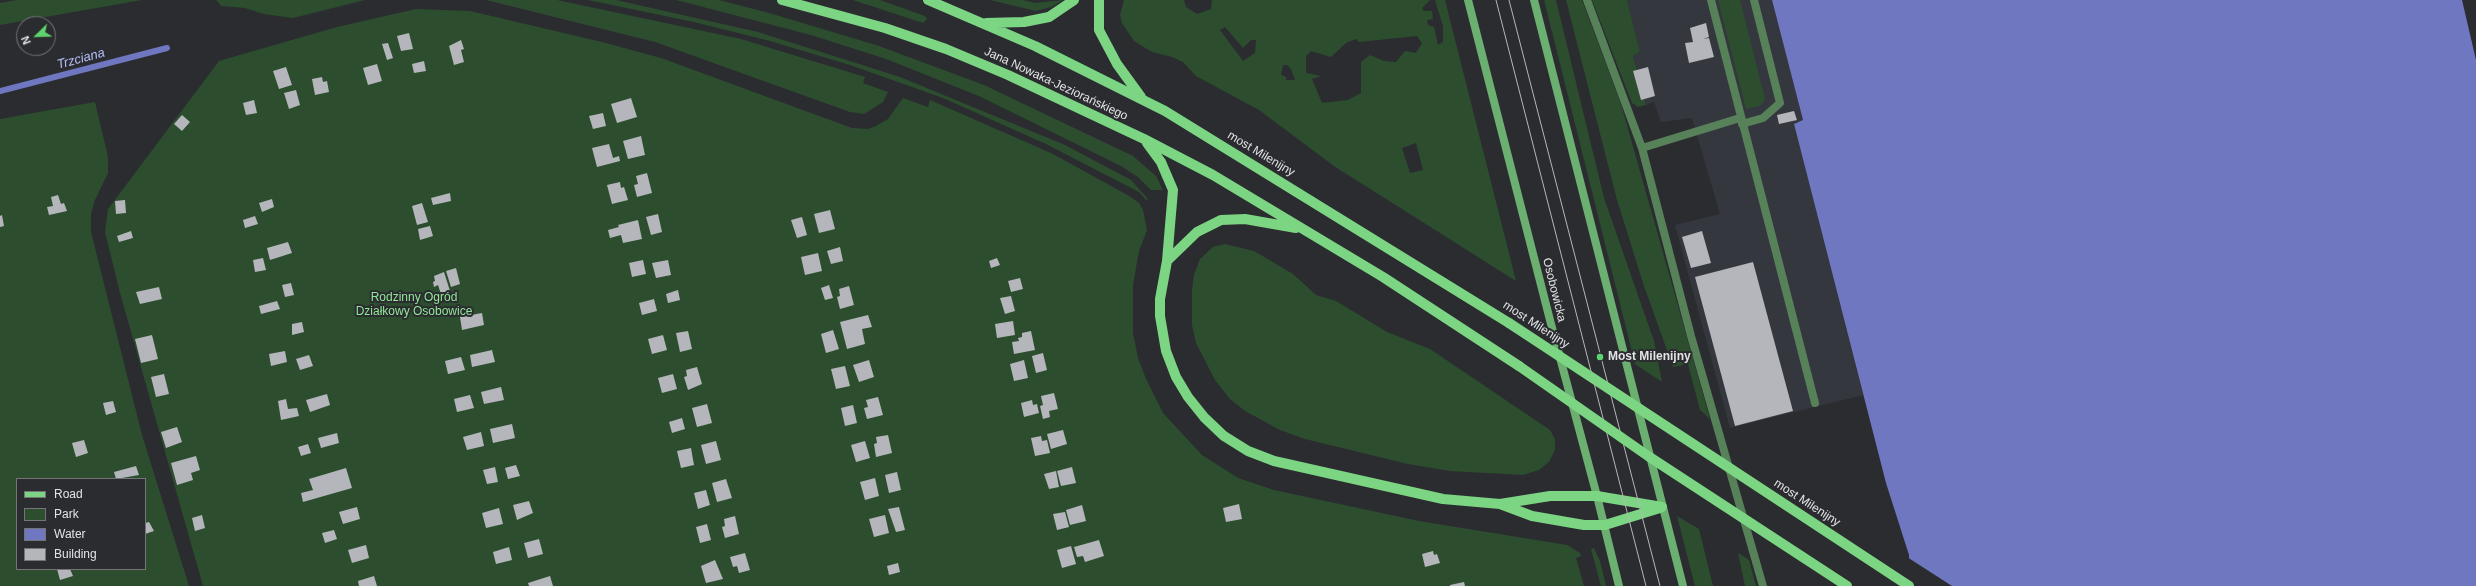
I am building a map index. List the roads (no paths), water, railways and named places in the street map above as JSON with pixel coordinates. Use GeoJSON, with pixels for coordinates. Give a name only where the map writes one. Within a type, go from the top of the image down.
{"type":"FeatureCollection","features":[{"type":"Feature","properties":{"kind":"main road","name":"Jana Nowaka-Jeziorańskiego"},"geometry":{"type":"LineString","coordinates":[[782,0],[885,28],[946,49],[1008,75],[1144,140],[1213,175],[1302,230]]}},
{"type":"Feature","properties":{"kind":"main road","name":"Jana Nowaka-Jeziorańskiego"},"geometry":{"type":"LineString","coordinates":[[928,0],[984,23],[1142,98]]}},
{"type":"Feature","properties":{"kind":"main road"},"geometry":{"type":"LineString","coordinates":[[984,23],[1024,22],[1049,17],[1074,0]]}},
{"type":"Feature","properties":{"kind":"main road"},"geometry":{"type":"LineString","coordinates":[[1099,0],[1099,30],[1117,64],[1142,98]]}},
{"type":"Feature","properties":{"kind":"main road","name":"most Milenijny"},"geometry":{"type":"LineString","coordinates":[[1142,98],[1509,323],[1909,586]]}},
{"type":"Feature","properties":{"kind":"main road"},"geometry":{"type":"LineString","coordinates":[[1144,140],[1162,162],[1173,190],[1167,260],[1162,279],[1160,316],[1166,351],[1176,377],[1188,398],[1204,417],[1224,436],[1248,450],[1274,461],[1443,499],[1500,504],[1549,520],[1584,525],[1605,526],[1662,507]]}},
{"type":"Feature","properties":{"kind":"main road"},"geometry":{"type":"LineString","coordinates":[[1167,260],[1197,232],[1221,220],[1245,219],[1302,230],[1383,277],[1519,366],[1648,456],[1847,586]]}},
{"type":"Feature","properties":{"kind":"main road"},"geometry":{"type":"LineString","coordinates":[[1500,504],[1550,496],[1597,496],[1662,507]]}},
{"type":"Feature","properties":{"kind":"street","name":"Osobowicka"},"geometry":{"type":"LineString","coordinates":[[1468,0],[1551,324],[1605,526],[1619,586]]}},
{"type":"Feature","properties":{"kind":"street"},"geometry":{"type":"LineString","coordinates":[[1534,0],[1683,586]]}},
{"type":"Feature","properties":{"kind":"lane"},"geometry":{"type":"LineString","coordinates":[[1587,0],[1642,148],[1691,336],[1763,586]]}},
{"type":"Feature","properties":{"kind":"lane"},"geometry":{"type":"LineString","coordinates":[[1711,0],[1814,403]]}},
{"type":"Feature","properties":{"kind":"lane"},"geometry":{"type":"LineString","coordinates":[[1642,148],[1741,121],[1763,118],[1780,103],[1754,0]]}},
{"type":"Feature","properties":{"kind":"water"},"geometry":{"type":"Polygon","coordinates":[[[1772,0],[2462,0],[2476,60],[2476,586],[1909,586],[1909,555],[1886,483],[1794,124],[1803,120],[1772,0]]]}},
{"type":"Feature","properties":{"kind":"waterway","name":"Trzciana"},"geometry":{"type":"LineString","coordinates":[[0,91],[167,48]]}},
{"type":"Feature","properties":{"kind":"tram line"},"geometry":{"type":"LineString","coordinates":[[1496,0],[1646,586]]}},
{"type":"Feature","properties":{"kind":"tram line"},"geometry":{"type":"LineString","coordinates":[[1509,0],[1660,586]]}},
{"type":"Feature","properties":{"kind":"place","name":"Most Milenijny"},"geometry":{"type":"Point","coordinates":[1600,357]}},
{"type":"Feature","properties":{"kind":"park label","name":"Rodzinny Ogród Działkowy Osobowice"},"geometry":{"type":"Point","coordinates":[414,305]}}]}
